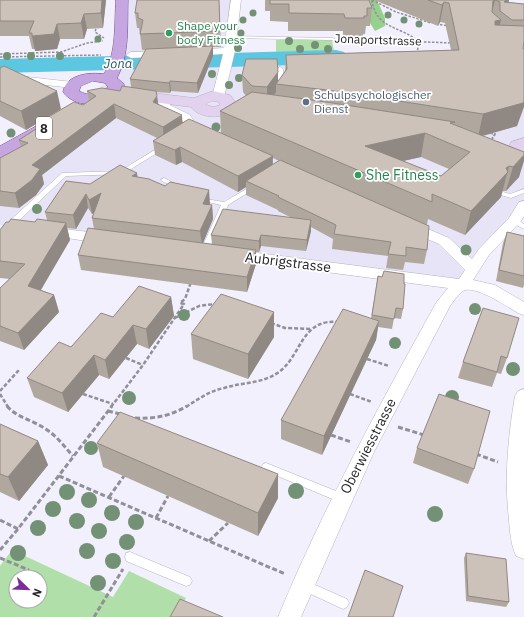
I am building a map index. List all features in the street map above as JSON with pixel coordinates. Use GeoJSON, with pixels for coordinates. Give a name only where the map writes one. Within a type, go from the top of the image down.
{"type":"FeatureCollection","features":[{"type":"Feature","properties":{"kind":"main road"},"geometry":{"type":"LineString","coordinates":[[112,80],[102,77],[85,78],[73,85],[71,92],[80,104],[102,98],[112,80],[125,55],[122,0]]}},
{"type":"Feature","properties":{"kind":"main road","name":"8"},"geometry":{"type":"LineString","coordinates":[[0,153],[57,121]]}},
{"type":"Feature","properties":{"kind":"street"},"geometry":{"type":"LineString","coordinates":[[112,80],[163,99],[199,103],[200,108],[207,111],[219,111],[230,104],[226,68],[232,37],[236,0]]}},
{"type":"Feature","properties":{"kind":"street"},"geometry":{"type":"LineString","coordinates":[[125,55],[229,52]]}},
{"type":"Feature","properties":{"kind":"street"},"geometry":{"type":"LineString","coordinates":[[0,77],[73,85]]}},
{"type":"Feature","properties":{"kind":"street"},"geometry":{"type":"LineString","coordinates":[[163,99],[164,107],[186,117],[188,130],[213,137]]}},
{"type":"Feature","properties":{"kind":"street","name":"Oberwiesstrasse"},"geometry":{"type":"LineString","coordinates":[[289,617],[342,498],[380,421],[444,303],[456,288],[468,277],[484,252],[519,224],[524,205]]}},
{"type":"Feature","properties":{"kind":"street"},"geometry":{"type":"LineString","coordinates":[[394,219],[444,241],[468,277]]}},
{"type":"Feature","properties":{"kind":"street"},"geometry":{"type":"LineString","coordinates":[[4,226],[118,240]]}},
{"type":"Feature","properties":{"kind":"street","name":"Aubrigstrasse"},"geometry":{"type":"LineString","coordinates":[[188,250],[468,277],[524,309]]}},
{"type":"Feature","properties":{"kind":"street"},"geometry":{"type":"LineString","coordinates":[[524,396],[516,443],[519,466],[516,490],[520,529],[524,548]]}},
{"type":"Feature","properties":{"kind":"lane","name":"Jonaportstrasse"},"geometry":{"type":"LineString","coordinates":[[232,37],[333,39]]}},
{"type":"Feature","properties":{"kind":"lane"},"geometry":{"type":"LineString","coordinates":[[277,97],[282,90],[280,69]]}},
{"type":"Feature","properties":{"kind":"lane"},"geometry":{"type":"LineString","coordinates":[[4,226],[64,174],[121,173],[166,144]]}},
{"type":"Feature","properties":{"kind":"lane"},"geometry":{"type":"LineString","coordinates":[[164,180],[184,190]]}},
{"type":"Feature","properties":{"kind":"lane"},"geometry":{"type":"LineString","coordinates":[[204,252],[225,204],[264,180]]}},
{"type":"Feature","properties":{"kind":"lane"},"geometry":{"type":"LineString","coordinates":[[503,194],[511,196],[524,191]]}},
{"type":"Feature","properties":{"kind":"lane"},"geometry":{"type":"LineString","coordinates":[[196,197],[203,200],[225,204]]}},
{"type":"Feature","properties":{"kind":"lane"},"geometry":{"type":"LineString","coordinates":[[266,467],[342,498]]}},
{"type":"Feature","properties":{"kind":"lane"},"geometry":{"type":"LineString","coordinates":[[130,556],[186,581]]}},
{"type":"Feature","properties":{"kind":"lane"},"geometry":{"type":"LineString","coordinates":[[303,584],[343,602]]}},
{"type":"Feature","properties":{"kind":"path"},"geometry":{"type":"LineString","coordinates":[[416,56],[419,42],[411,34],[380,21],[372,9],[372,0],[406,16],[450,26]]}},
{"type":"Feature","properties":{"kind":"path"},"geometry":{"type":"LineString","coordinates":[[0,54],[60,52],[87,43],[107,40],[95,32],[98,20]]}},
{"type":"Feature","properties":{"kind":"path","name":"Jonaportstrasse"},"geometry":{"type":"LineString","coordinates":[[333,39],[456,43]]}},
{"type":"Feature","properties":{"kind":"path"},"geometry":{"type":"LineString","coordinates":[[0,57],[93,55]]}},
{"type":"Feature","properties":{"kind":"path"},"geometry":{"type":"LineString","coordinates":[[488,133],[495,134],[512,148]]}},
{"type":"Feature","properties":{"kind":"path"},"geometry":{"type":"LineString","coordinates":[[0,550],[59,476],[143,364],[162,334],[175,318],[184,304],[180,303],[184,299],[204,252]]}},
{"type":"Feature","properties":{"kind":"path"},"geometry":{"type":"LineString","coordinates":[[175,318],[196,307],[208,304],[220,304]]}},
{"type":"Feature","properties":{"kind":"path"},"geometry":{"type":"LineString","coordinates":[[132,418],[159,419],[172,415],[209,393],[232,386],[261,382],[282,370],[299,343],[311,329],[326,322],[336,321],[344,323]]}},
{"type":"Feature","properties":{"kind":"path"},"geometry":{"type":"LineString","coordinates":[[270,322],[285,328],[311,329]]}},
{"type":"Feature","properties":{"kind":"path"},"geometry":{"type":"LineString","coordinates":[[126,358],[143,364]]}},
{"type":"Feature","properties":{"kind":"path"},"geometry":{"type":"LineString","coordinates":[[367,359],[407,372]]}},
{"type":"Feature","properties":{"kind":"path"},"geometry":{"type":"LineString","coordinates":[[18,370],[0,392],[6,406],[11,412],[40,425],[61,442],[73,456]]}},
{"type":"Feature","properties":{"kind":"path"},"geometry":{"type":"LineString","coordinates":[[83,394],[113,404]]}},
{"type":"Feature","properties":{"kind":"path"},"geometry":{"type":"LineString","coordinates":[[108,411],[126,416]]}},
{"type":"Feature","properties":{"kind":"path"},"geometry":{"type":"LineString","coordinates":[[380,421],[424,435]]}},
{"type":"Feature","properties":{"kind":"path"},"geometry":{"type":"LineString","coordinates":[[474,453],[519,466]]}},
{"type":"Feature","properties":{"kind":"path"},"geometry":{"type":"LineString","coordinates":[[59,476],[285,574]]}},
{"type":"Feature","properties":{"kind":"path"},"geometry":{"type":"LineString","coordinates":[[109,498],[124,476]]}},
{"type":"Feature","properties":{"kind":"path"},"geometry":{"type":"LineString","coordinates":[[156,518],[168,496]]}},
{"type":"Feature","properties":{"kind":"path"},"geometry":{"type":"LineString","coordinates":[[0,520],[18,529]]}},
{"type":"Feature","properties":{"kind":"path"},"geometry":{"type":"LineString","coordinates":[[209,541],[228,523]]}},
{"type":"Feature","properties":{"kind":"path"},"geometry":{"type":"LineString","coordinates":[[94,617],[130,556]]}},
{"type":"Feature","properties":{"kind":"path"},"geometry":{"type":"LineString","coordinates":[[0,558],[28,569]]}},
{"type":"Feature","properties":{"kind":"shaded area"},"geometry":{"type":"Polygon","coordinates":[[[122,0],[231,0],[227,36],[217,67],[524,62],[524,205],[463,284],[0,225],[0,153],[74,110],[109,79],[122,0]]]}},
{"type":"Feature","properties":{"kind":"green space"},"geometry":{"type":"Polygon","coordinates":[[[362,0],[377,0],[385,18],[385,26],[375,31],[370,23],[362,0]]]}},
{"type":"Feature","properties":{"kind":"green space"},"geometry":{"type":"Polygon","coordinates":[[[276,40],[332,40],[334,51],[276,52],[276,40]]]}},
{"type":"Feature","properties":{"kind":"green space"},"geometry":{"type":"Polygon","coordinates":[[[12,550],[113,597],[129,571],[186,598],[175,617],[0,617],[0,566],[12,550]]]}},
{"type":"Feature","properties":{"kind":"building"},"geometry":{"type":"Polygon","coordinates":[[[0,0],[102,0],[101,13],[84,14],[81,23],[57,24],[54,34],[32,36],[32,33],[29,33],[34,21],[0,21],[0,0]]]}},
{"type":"Feature","properties":{"kind":"building"},"geometry":{"type":"Polygon","coordinates":[[[137,0],[219,0],[220,31],[140,34],[143,20],[138,18],[138,13],[135,13],[137,0]]]}},
{"type":"Feature","properties":{"kind":"building"},"geometry":{"type":"Polygon","coordinates":[[[270,0],[369,0],[372,8],[367,8],[367,16],[364,16],[364,18],[345,18],[344,14],[289,13],[289,4],[270,4],[270,0]]]}},
{"type":"Feature","properties":{"kind":"building"},"geometry":{"type":"Polygon","coordinates":[[[428,0],[495,0],[493,1],[492,12],[501,20],[495,21],[495,25],[524,26],[523,103],[483,114],[327,90],[276,84],[287,69],[286,55],[459,50],[449,3],[444,2],[442,5],[428,0]]]}},
{"type":"Feature","properties":{"kind":"building"},"geometry":{"type":"Polygon","coordinates":[[[495,0],[506,0],[504,2],[524,4],[524,20],[512,20],[500,11],[500,2],[495,0]]]}},
{"type":"Feature","properties":{"kind":"building"},"geometry":{"type":"Polygon","coordinates":[[[213,46],[197,83],[170,81],[169,83],[130,79],[146,49],[213,46]]]}},
{"type":"Feature","properties":{"kind":"building"},"geometry":{"type":"Polygon","coordinates":[[[246,59],[277,59],[278,72],[267,87],[252,86],[242,75],[246,59]]]}},
{"type":"Feature","properties":{"kind":"building"},"geometry":{"type":"Polygon","coordinates":[[[4,66],[57,91],[21,111],[0,101],[0,68],[4,66]]]}},
{"type":"Feature","properties":{"kind":"building"},"geometry":{"type":"Polygon","coordinates":[[[122,86],[156,91],[157,96],[153,102],[182,115],[163,127],[114,104],[32,165],[40,169],[32,180],[15,193],[0,191],[0,158],[28,143],[19,140],[42,125],[38,123],[74,102],[83,105],[96,96],[87,91],[102,88],[120,91],[122,86]]]}},
{"type":"Feature","properties":{"kind":"building"},"geometry":{"type":"Polygon","coordinates":[[[252,92],[326,102],[455,122],[450,123],[524,152],[524,155],[513,167],[509,166],[506,168],[508,172],[471,211],[432,194],[432,202],[220,111],[252,92]],[[425,133],[365,146],[441,176],[470,152],[425,133]]]}},
{"type":"Feature","properties":{"kind":"building"},"geometry":{"type":"Polygon","coordinates":[[[189,119],[273,156],[238,176],[180,147],[175,150],[153,141],[189,119]]]}},
{"type":"Feature","properties":{"kind":"building"},"geometry":{"type":"Polygon","coordinates":[[[280,160],[429,226],[427,250],[406,247],[406,256],[388,254],[391,242],[334,234],[336,225],[246,181],[280,160]]]}},
{"type":"Feature","properties":{"kind":"building"},"geometry":{"type":"Polygon","coordinates":[[[120,165],[137,173],[132,176],[149,179],[165,186],[170,182],[209,190],[203,204],[212,205],[200,231],[92,218],[101,193],[89,200],[86,194],[73,215],[45,212],[66,181],[90,184],[120,165]]]}},
{"type":"Feature","properties":{"kind":"building"},"geometry":{"type":"Polygon","coordinates":[[[223,209],[311,220],[307,240],[261,235],[259,241],[211,235],[223,209]]]}},
{"type":"Feature","properties":{"kind":"building"},"geometry":{"type":"Polygon","coordinates":[[[11,219],[35,222],[37,219],[66,223],[28,286],[54,295],[18,333],[0,326],[0,288],[25,264],[0,261],[0,230],[6,222],[9,222],[11,219]]]}},
{"type":"Feature","properties":{"kind":"building"},"geometry":{"type":"Polygon","coordinates":[[[88,228],[256,250],[247,277],[78,255],[88,228]]]}},
{"type":"Feature","properties":{"kind":"building"},"geometry":{"type":"Polygon","coordinates":[[[507,232],[524,236],[524,276],[499,270],[507,232]]]}},
{"type":"Feature","properties":{"kind":"building"},"geometry":{"type":"Polygon","coordinates":[[[384,271],[404,274],[405,284],[403,309],[396,308],[394,319],[372,315],[378,276],[382,277],[384,271]]]}},
{"type":"Feature","properties":{"kind":"building"},"geometry":{"type":"Polygon","coordinates":[[[139,286],[171,297],[146,329],[133,325],[105,360],[94,355],[62,393],[27,378],[59,342],[71,347],[101,313],[113,317],[139,286]]]}},
{"type":"Feature","properties":{"kind":"building"},"geometry":{"type":"Polygon","coordinates":[[[221,294],[274,312],[248,354],[191,334],[221,294]]]}},
{"type":"Feature","properties":{"kind":"building"},"geometry":{"type":"Polygon","coordinates":[[[483,308],[519,318],[507,358],[501,356],[497,372],[463,362],[483,308]]]}},
{"type":"Feature","properties":{"kind":"building"},"geometry":{"type":"Polygon","coordinates":[[[343,309],[379,321],[324,436],[281,420],[343,309]]]}},
{"type":"Feature","properties":{"kind":"building"},"geometry":{"type":"Polygon","coordinates":[[[439,394],[490,411],[474,469],[417,448],[439,394]]]}},
{"type":"Feature","properties":{"kind":"building"},"geometry":{"type":"Polygon","coordinates":[[[120,412],[278,474],[258,513],[97,443],[120,412]]]}},
{"type":"Feature","properties":{"kind":"building"},"geometry":{"type":"Polygon","coordinates":[[[0,424],[38,441],[8,477],[0,474],[0,424]]]}},
{"type":"Feature","properties":{"kind":"building"},"geometry":{"type":"Polygon","coordinates":[[[466,553],[506,559],[509,602],[468,596],[466,553]]]}},
{"type":"Feature","properties":{"kind":"building"},"geometry":{"type":"Polygon","coordinates":[[[365,570],[403,586],[393,617],[348,617],[365,570]]]}},
{"type":"Feature","properties":{"kind":"building"},"geometry":{"type":"Polygon","coordinates":[[[180,599],[223,617],[170,617],[180,599]]]}},
{"type":"Feature","properties":{"kind":"waterway","name":"Jona"},"geometry":{"type":"LineString","coordinates":[[0,66],[336,57]]}},
{"type":"Feature","properties":{"kind":"place","name":"Shape your body Fitness"},"geometry":{"type":"Point","coordinates":[169,33]}},
{"type":"Feature","properties":{"kind":"place","name":"Schulpsychologischer Dienst"},"geometry":{"type":"Point","coordinates":[306,102]}},
{"type":"Feature","properties":{"kind":"place","name":"She Fitness"},"geometry":{"type":"Point","coordinates":[358,175]}}]}
